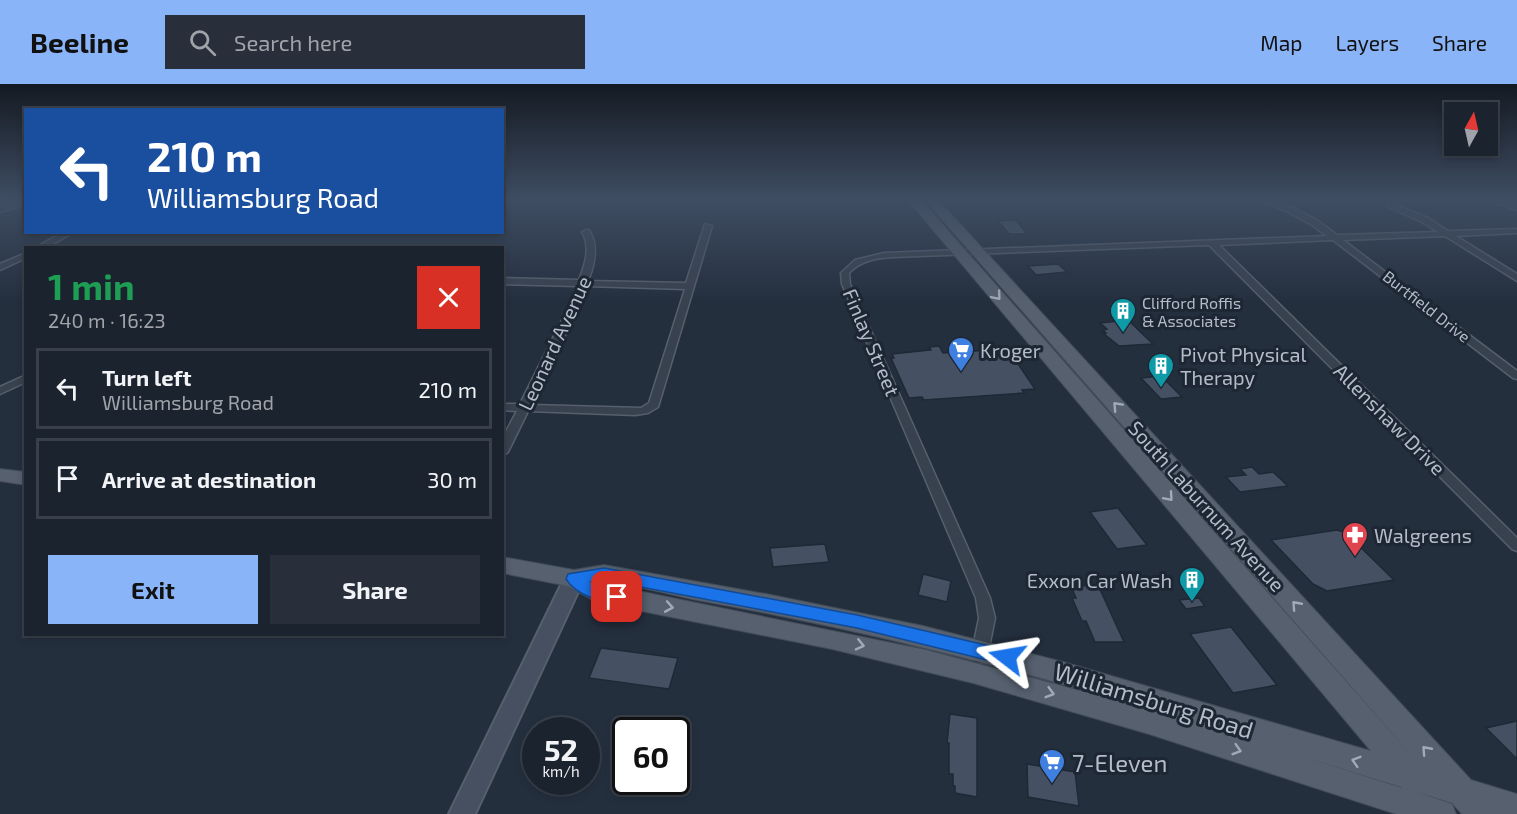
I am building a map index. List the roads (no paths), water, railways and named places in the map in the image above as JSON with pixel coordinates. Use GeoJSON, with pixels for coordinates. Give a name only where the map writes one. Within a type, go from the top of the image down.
{"type":"FeatureCollection","features":[{"type":"Feature","properties":{"kind":"main road","name":"South Laburnum Avenue"},"geometry":{"type":"LineString","coordinates":[[950,234],[1473,804]]}},
{"type":"Feature","properties":{"kind":"main road","name":"South Laburnum Avenue"},"geometry":{"type":"LineString","coordinates":[[956,234],[1442,814]]}},
{"type":"Feature","properties":{"kind":"main road"},"geometry":{"type":"LineString","coordinates":[[0,475],[24,479]]}},
{"type":"Feature","properties":{"kind":"main road","name":"Williamsburg Road"},"geometry":{"type":"LineString","coordinates":[[504,565],[574,579],[596,593],[1104,684],[1412,778],[1473,804],[1517,808]]}},
{"type":"Feature","properties":{"kind":"main road","name":"Williamsburg Road"},"geometry":{"type":"LineString","coordinates":[[977,662],[1120,714],[1442,814]]}},
{"type":"Feature","properties":{"kind":"street"},"geometry":{"type":"LineString","coordinates":[[43,246],[66,234]]}},
{"type":"Feature","properties":{"kind":"street","name":"Leonard Avenue"},"geometry":{"type":"LineString","coordinates":[[504,448],[583,284],[590,263],[591,240],[587,234]]}},
{"type":"Feature","properties":{"kind":"street"},"geometry":{"type":"LineString","coordinates":[[504,407],[635,412],[648,410],[657,401],[688,286],[705,234]]}},
{"type":"Feature","properties":{"kind":"street","name":"Burtfield Drive"},"geometry":{"type":"LineString","coordinates":[[1330,234],[1517,376]]}},
{"type":"Feature","properties":{"kind":"street","name":"Finlay Street"},"geometry":{"type":"LineString","coordinates":[[977,662],[987,618],[983,598],[845,278],[848,269],[854,264],[876,256],[1424,234]]}},
{"type":"Feature","properties":{"kind":"street"},"geometry":{"type":"LineString","coordinates":[[1450,234],[1517,278]]}},
{"type":"Feature","properties":{"kind":"street","name":"Allenshaw Drive"},"geometry":{"type":"LineString","coordinates":[[1211,242],[1517,546]]}},
{"type":"Feature","properties":{"kind":"street"},"geometry":{"type":"LineString","coordinates":[[0,267],[24,256]]}},
{"type":"Feature","properties":{"kind":"street"},"geometry":{"type":"LineString","coordinates":[[504,281],[688,286]]}},
{"type":"Feature","properties":{"kind":"street"},"geometry":{"type":"LineString","coordinates":[[0,391],[24,379]]}},
{"type":"Feature","properties":{"kind":"street"},"geometry":{"type":"LineString","coordinates":[[462,814],[574,579]]}},
{"type":"Feature","properties":{"kind":"place","name":"Clifford Roffis & Associates"},"geometry":{"type":"Point","coordinates":[1123,334]}},
{"type":"Feature","properties":{"kind":"place","name":"Kroger"},"geometry":{"type":"Point","coordinates":[961,373]}},
{"type":"Feature","properties":{"kind":"place","name":"Pivot Physical Therapy"},"geometry":{"type":"Point","coordinates":[1161,389]}},
{"type":"Feature","properties":{"kind":"place","name":"Walgreens"},"geometry":{"type":"Point","coordinates":[1355,558]}},
{"type":"Feature","properties":{"kind":"place","name":"Exxon Car Wash"},"geometry":{"type":"Point","coordinates":[1192,603]}},
{"type":"Feature","properties":{"kind":"place","name":"7-Eleven"},"geometry":{"type":"Point","coordinates":[1052,785]}}]}
